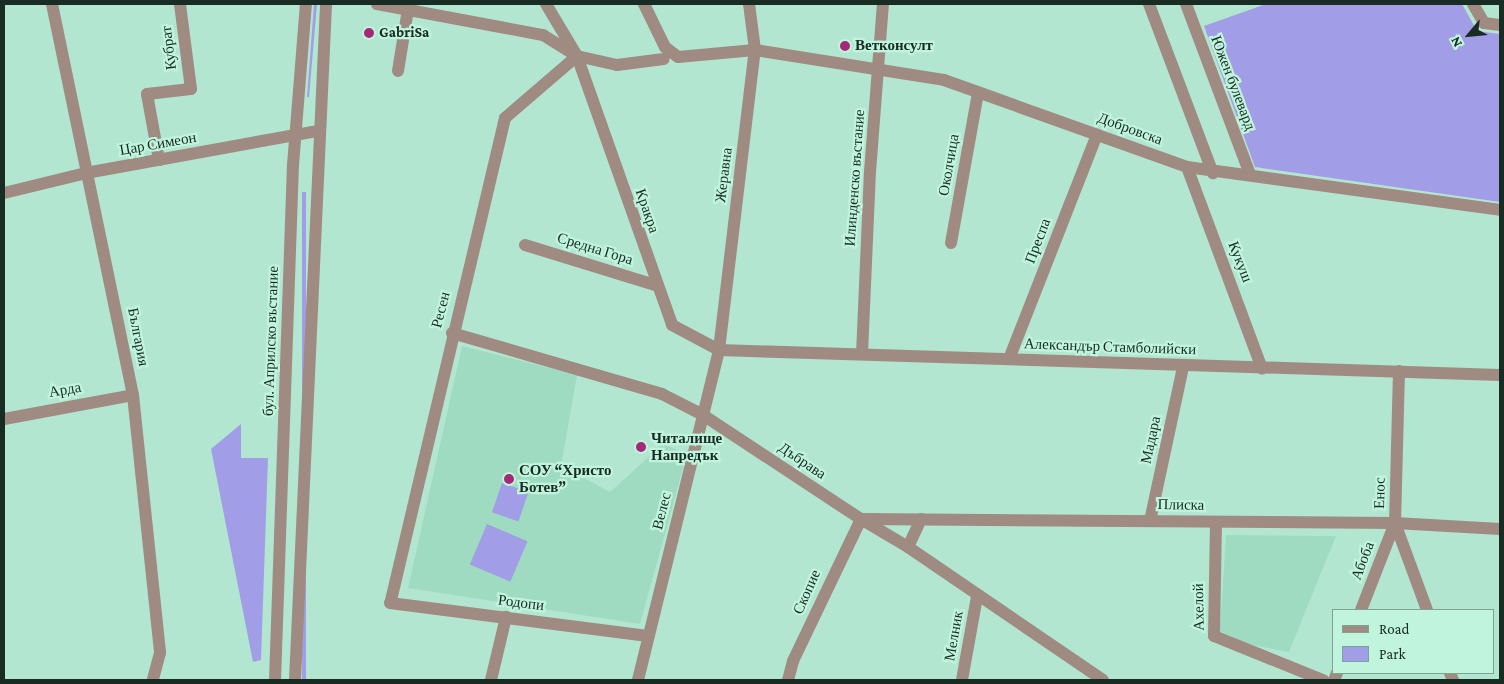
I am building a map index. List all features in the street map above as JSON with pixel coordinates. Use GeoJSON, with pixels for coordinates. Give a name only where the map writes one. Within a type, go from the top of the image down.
{"type":"FeatureCollection","features":[{"type":"Feature","properties":{"kind":"street","name":"България"},"geometry":{"type":"LineString","coordinates":[[52,4],[133,395],[160,653],[153,680]]}},
{"type":"Feature","properties":{"kind":"street","name":"Кубрат"},"geometry":{"type":"LineString","coordinates":[[159,160],[147,94],[191,89],[180,4]]}},
{"type":"Feature","properties":{"kind":"street","name":"бул. Априлско въстание"},"geometry":{"type":"LineString","coordinates":[[275,680],[295,135],[306,4]]}},
{"type":"Feature","properties":{"kind":"street"},"geometry":{"type":"LineString","coordinates":[[295,680],[318,131],[326,4]]}},
{"type":"Feature","properties":{"kind":"street"},"geometry":{"type":"LineString","coordinates":[[377,4],[543,35],[577,56],[617,65],[664,59]]}},
{"type":"Feature","properties":{"kind":"street","name":"Кракра"},"geometry":{"type":"LineString","coordinates":[[546,4],[577,56],[655,285],[672,325],[719,350]]}},
{"type":"Feature","properties":{"kind":"street","name":"Добровска"},"geometry":{"type":"LineString","coordinates":[[644,4],[664,47],[678,57],[754,50],[944,80],[1187,167],[1213,173],[1250,174],[1500,210]]}},
{"type":"Feature","properties":{"kind":"street","name":"Жеравна"},"geometry":{"type":"LineString","coordinates":[[719,350],[754,50],[749,4]]}},
{"type":"Feature","properties":{"kind":"street","name":"Илинденско въстание"},"geometry":{"type":"LineString","coordinates":[[862,354],[870,172],[880,70],[883,4]]}},
{"type":"Feature","properties":{"kind":"street"},"geometry":{"type":"LineString","coordinates":[[1149,4],[1213,173]]}},
{"type":"Feature","properties":{"kind":"street","name":"Южен булевард"},"geometry":{"type":"LineString","coordinates":[[1186,4],[1250,174]]}},
{"type":"Feature","properties":{"kind":"street"},"geometry":{"type":"LineString","coordinates":[[1473,4],[1484,23],[1500,25]]}},
{"type":"Feature","properties":{"kind":"street"},"geometry":{"type":"LineString","coordinates":[[398,71],[408,9]]}},
{"type":"Feature","properties":{"kind":"street","name":"Ресен"},"geometry":{"type":"LineString","coordinates":[[390,603],[452,332],[505,118],[577,56]]}},
{"type":"Feature","properties":{"kind":"street","name":"Околчица"},"geometry":{"type":"LineString","coordinates":[[951,243],[978,92]]}},
{"type":"Feature","properties":{"kind":"street","name":"Цар Симеон"},"geometry":{"type":"LineString","coordinates":[[4,193],[86,173],[318,131]]}},
{"type":"Feature","properties":{"kind":"street","name":"Преспа"},"geometry":{"type":"LineString","coordinates":[[1009,359],[1097,135]]}},
{"type":"Feature","properties":{"kind":"street","name":"Кукуш"},"geometry":{"type":"LineString","coordinates":[[1187,167],[1262,369]]}},
{"type":"Feature","properties":{"kind":"street","name":"Средна Гора"},"geometry":{"type":"LineString","coordinates":[[525,245],[655,285]]}},
{"type":"Feature","properties":{"kind":"street","name":"Дъбрава"},"geometry":{"type":"LineString","coordinates":[[452,332],[662,394],[703,415],[861,519],[908,547],[977,597],[1103,680]]}},
{"type":"Feature","properties":{"kind":"street","name":"Александър Стамболийски"},"geometry":{"type":"LineString","coordinates":[[719,350],[1262,369],[1399,371],[1500,376]]}},
{"type":"Feature","properties":{"kind":"street","name":"Велес"},"geometry":{"type":"LineString","coordinates":[[638,680],[719,350]]}},
{"type":"Feature","properties":{"kind":"street","name":"Мадара"},"geometry":{"type":"LineString","coordinates":[[1150,521],[1183,366]]}},
{"type":"Feature","properties":{"kind":"street","name":"Енос"},"geometry":{"type":"LineString","coordinates":[[1399,371],[1395,523],[1427,609]]}},
{"type":"Feature","properties":{"kind":"street","name":"Арда"},"geometry":{"type":"LineString","coordinates":[[4,419],[133,395]]}},
{"type":"Feature","properties":{"kind":"street","name":"Плиска"},"geometry":{"type":"LineString","coordinates":[[861,519],[1395,523],[1500,529]]}},
{"type":"Feature","properties":{"kind":"street","name":"Скопие"},"geometry":{"type":"LineString","coordinates":[[788,680],[797,653],[861,519]]}},
{"type":"Feature","properties":{"kind":"street"},"geometry":{"type":"LineString","coordinates":[[908,547],[921,519]]}},
{"type":"Feature","properties":{"kind":"street","name":"Ахелой"},"geometry":{"type":"LineString","coordinates":[[1216,522],[1214,636],[1323,680]]}},
{"type":"Feature","properties":{"kind":"street","name":"Абоба"},"geometry":{"type":"LineString","coordinates":[[1361,609],[1395,523]]}},
{"type":"Feature","properties":{"kind":"street","name":"Мелник"},"geometry":{"type":"LineString","coordinates":[[962,680],[977,597]]}},
{"type":"Feature","properties":{"kind":"street","name":"Родопи"},"geometry":{"type":"LineString","coordinates":[[390,603],[648,636]]}},
{"type":"Feature","properties":{"kind":"street"},"geometry":{"type":"LineString","coordinates":[[491,680],[506,617]]}},
{"type":"Feature","properties":{"kind":"shaded area","name":"СОУ “Христо Ботев”"},"geometry":{"type":"Polygon","coordinates":[[[462,346],[577,375],[561,466],[610,492],[663,444],[687,454],[640,624],[408,588],[462,346]]]}},
{"type":"Feature","properties":{"kind":"shaded area"},"geometry":{"type":"Polygon","coordinates":[[[1226,535],[1336,536],[1289,652],[1247,644],[1220,631],[1226,535]]]}},
{"type":"Feature","properties":{"kind":"green space"},"geometry":{"type":"Polygon","coordinates":[[[314,4],[317,4],[309,97],[307,97],[314,4]]]}},
{"type":"Feature","properties":{"kind":"green space"},"geometry":{"type":"Polygon","coordinates":[[[1266,4],[1462,4],[1477,31],[1500,34],[1500,202],[1255,167],[1204,26],[1266,4]]]}},
{"type":"Feature","properties":{"kind":"green space"},"geometry":{"type":"Polygon","coordinates":[[[302,192],[306,192],[306,680],[302,680],[302,192]]]}},
{"type":"Feature","properties":{"kind":"green space"},"geometry":{"type":"Polygon","coordinates":[[[241,424],[241,458],[268,458],[261,660],[253,662],[211,449],[241,424]]]}},
{"type":"Feature","properties":{"kind":"green space"},"geometry":{"type":"Polygon","coordinates":[[[502,483],[528,492],[518,521],[492,512],[502,483]]]}},
{"type":"Feature","properties":{"kind":"green space"},"geometry":{"type":"Polygon","coordinates":[[[487,524],[528,541],[510,582],[470,565],[487,524]]]}},
{"type":"Feature","properties":{"kind":"place","name":"GabriSa"},"geometry":{"type":"Point","coordinates":[369,33]}},
{"type":"Feature","properties":{"kind":"place","name":"Ветконсулт"},"geometry":{"type":"Point","coordinates":[845,46]}},
{"type":"Feature","properties":{"kind":"place","name":"Читалище Напредък"},"geometry":{"type":"Point","coordinates":[641,447]}},
{"type":"Feature","properties":{"kind":"place","name":"СОУ “Христо Ботев”"},"geometry":{"type":"Point","coordinates":[509,479]}}]}
